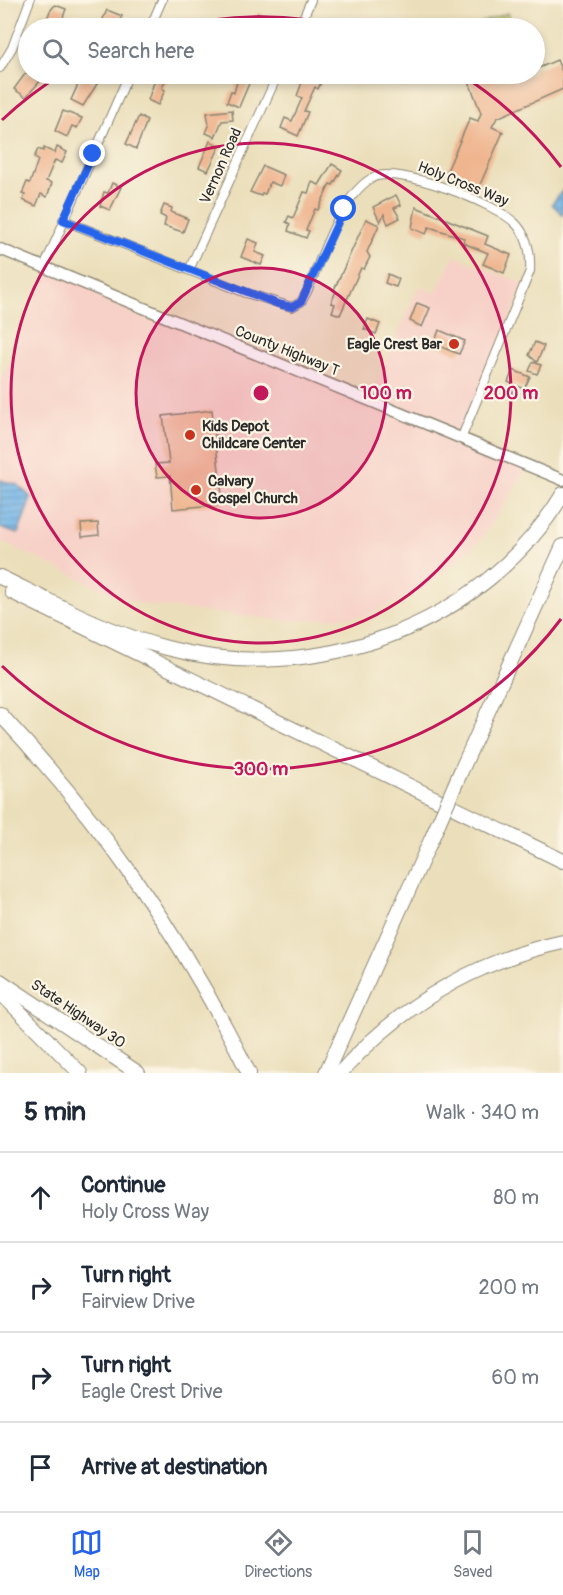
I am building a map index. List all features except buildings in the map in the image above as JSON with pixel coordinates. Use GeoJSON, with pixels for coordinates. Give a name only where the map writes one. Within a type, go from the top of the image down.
{"type":"FeatureCollection","features":[{"type":"Feature","properties":{"kind":"highway"},"geometry":{"type":"LineString","coordinates":[[0,577],[103,626],[168,648],[245,660],[326,654],[401,632],[451,605],[504,565],[555,508],[563,495]]}},
{"type":"Feature","properties":{"kind":"highway"},"geometry":{"type":"LineString","coordinates":[[326,1073],[563,546]]}},
{"type":"Feature","properties":{"kind":"highway"},"geometry":{"type":"LineString","coordinates":[[0,586],[134,654],[274,719],[563,861]]}},
{"type":"Feature","properties":{"kind":"highway"},"geometry":{"type":"LineString","coordinates":[[0,714],[93,819],[131,871],[191,962],[249,1073]]}},
{"type":"Feature","properties":{"kind":"highway"},"geometry":{"type":"LineString","coordinates":[[340,1073],[379,1033],[430,995],[498,961],[563,942]]}},
{"type":"Feature","properties":{"kind":"highway","name":"State Highway 30"},"geometry":{"type":"LineString","coordinates":[[0,981],[138,1073]]}},
{"type":"Feature","properties":{"kind":"highway"},"geometry":{"type":"LineString","coordinates":[[0,992],[80,1073]]}},
{"type":"Feature","properties":{"kind":"main road","name":"County Highway T"},"geometry":{"type":"LineString","coordinates":[[0,249],[563,480]]}},
{"type":"Feature","properties":{"kind":"street"},"geometry":{"type":"LineString","coordinates":[[23,18],[30,0]]}},
{"type":"Feature","properties":{"kind":"street"},"geometry":{"type":"LineString","coordinates":[[154,18],[162,0]]}},
{"type":"Feature","properties":{"kind":"street"},"geometry":{"type":"LineString","coordinates":[[303,18],[311,0]]}},
{"type":"Feature","properties":{"kind":"street"},"geometry":{"type":"LineString","coordinates":[[0,68],[18,32]]}},
{"type":"Feature","properties":{"kind":"street"},"geometry":{"type":"LineString","coordinates":[[44,267],[124,84]]}},
{"type":"Feature","properties":{"kind":"street","name":"Vernon Road"},"geometry":{"type":"LineString","coordinates":[[189,270],[273,84]]}},
{"type":"Feature","properties":{"kind":"street","name":"Holy Cross Way"},"geometry":{"type":"LineString","coordinates":[[189,270],[278,304],[292,307],[301,302],[344,209],[358,188],[374,177],[399,174],[423,180],[504,213],[519,226],[531,253],[530,271],[461,439]]}},
{"type":"Feature","properties":{"kind":"street"},"geometry":{"type":"LineString","coordinates":[[63,220],[189,270]]}},
{"type":"Feature","properties":{"kind":"shaded area"},"geometry":{"type":"Polygon","coordinates":[[[454,256],[524,284],[461,438],[528,466],[481,539],[425,588],[367,616],[287,621],[148,605],[122,598],[0,541],[0,382],[48,269],[368,401],[419,286],[435,293],[454,256]]]}},
{"type":"Feature","properties":{"kind":"green space"},"geometry":{"type":"Polygon","coordinates":[[[507,13],[509,18],[494,18],[507,13]]]}},
{"type":"Feature","properties":{"kind":"water"},"geometry":{"type":"Polygon","coordinates":[[[563,190],[563,215],[552,204],[563,190]]]}},
{"type":"Feature","properties":{"kind":"water"},"geometry":{"type":"Polygon","coordinates":[[[0,480],[18,485],[31,498],[18,534],[0,528],[0,480]]]}},
{"type":"Feature","properties":{"kind":"place","name":"Eagle Crest Bar"},"geometry":{"type":"Point","coordinates":[454,344]}},
{"type":"Feature","properties":{"kind":"place","name":"Kids Depot Childcare Center"},"geometry":{"type":"Point","coordinates":[190,435]}},
{"type":"Feature","properties":{"kind":"place","name":"Calvary Gospel Church"},"geometry":{"type":"Point","coordinates":[196,490]}},
{"type":"Feature","properties":{"kind":"route"},"geometry":{"type":"LineString","coordinates":[[93,154],[63,220],[278,304],[292,307],[301,302],[344,209]]}}]}
